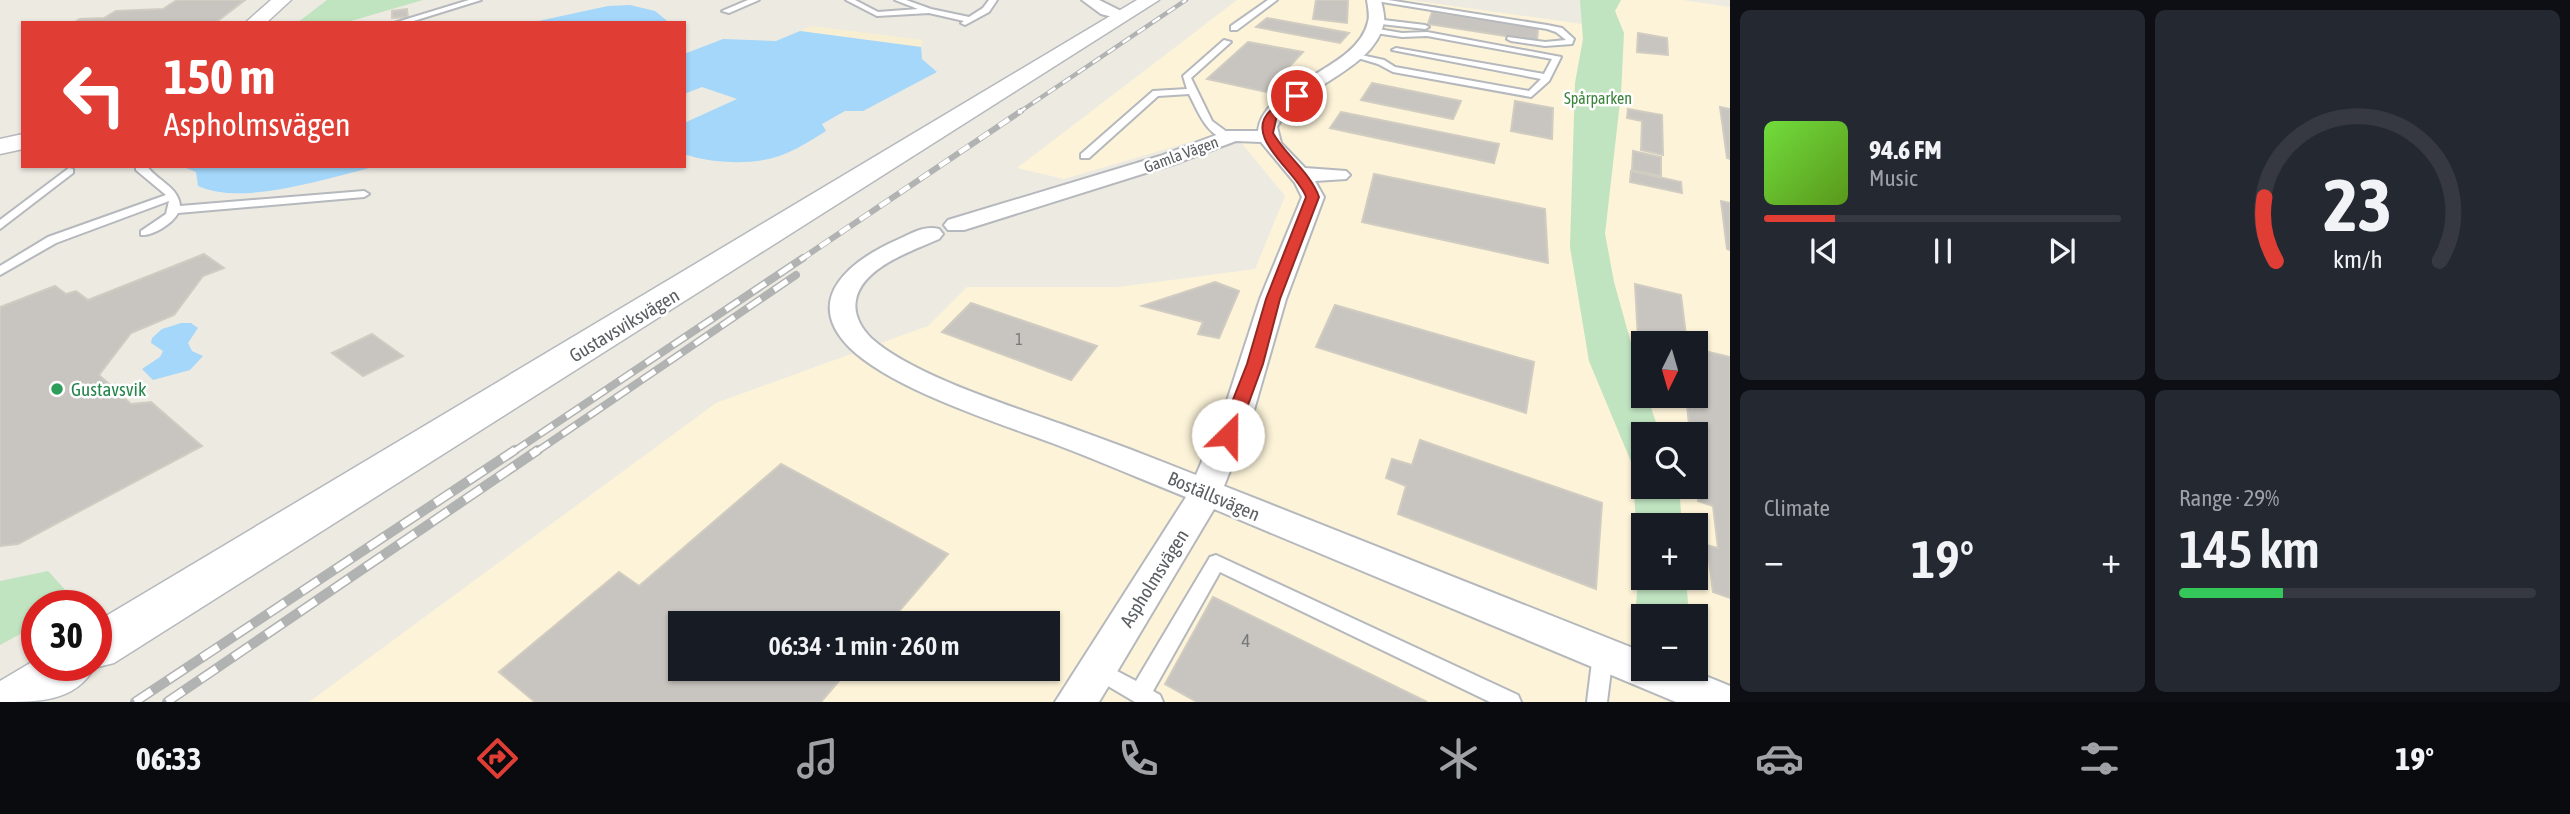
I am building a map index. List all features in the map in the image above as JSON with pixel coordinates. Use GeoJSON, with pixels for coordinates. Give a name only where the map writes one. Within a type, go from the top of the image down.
{"type":"FeatureCollection","features":[{"type":"Feature","properties":{"kind":"street"},"geometry":{"type":"LineString","coordinates":[[256,21],[282,0]]}},
{"type":"Feature","properties":{"kind":"street"},"geometry":{"type":"LineString","coordinates":[[1089,0],[1106,11],[1137,8]]}},
{"type":"Feature","properties":{"kind":"street"},"geometry":{"type":"LineString","coordinates":[[1268,137],[1267,128],[1273,113],[1365,43],[1373,26],[1374,0]]}},
{"type":"Feature","properties":{"kind":"street","name":"Gustavsviksvägen"},"geometry":{"type":"LineString","coordinates":[[112,638],[1137,8]]}},
{"type":"Feature","properties":{"kind":"street","name":"Gamla Vägen"},"geometry":{"type":"LineString","coordinates":[[944,230],[1167,160],[1228,137],[1268,137]]}},
{"type":"Feature","properties":{"kind":"street","name":"Aspholmsvägen"},"geometry":{"type":"LineString","coordinates":[[1076,702],[1185,531],[1205,493],[1240,410],[1273,299],[1312,197],[1308,184],[1278,152],[1268,137]]}},
{"type":"Feature","properties":{"kind":"street"},"geometry":{"type":"LineString","coordinates":[[0,147],[21,142]]}},
{"type":"Feature","properties":{"kind":"street"},"geometry":{"type":"LineString","coordinates":[[1300,174],[1339,175]]}},
{"type":"Feature","properties":{"kind":"street","name":"Boställsvägen"},"geometry":{"type":"LineString","coordinates":[[944,230],[879,258],[859,273],[847,288],[842,303],[842,315],[849,330],[874,353],[933,384],[1723,702]]}},
{"type":"Feature","properties":{"kind":"street"},"geometry":{"type":"LineString","coordinates":[[12,702],[45,681]]}},
{"type":"Feature","properties":{"kind":"lane"},"geometry":{"type":"LineString","coordinates":[[405,21],[477,0]]}},
{"type":"Feature","properties":{"kind":"lane"},"geometry":{"type":"LineString","coordinates":[[726,11],[755,0]]}},
{"type":"Feature","properties":{"kind":"lane"},"geometry":{"type":"LineString","coordinates":[[850,0],[877,14],[929,11]]}},
{"type":"Feature","properties":{"kind":"lane"},"geometry":{"type":"LineString","coordinates":[[899,0],[929,11],[971,20]]}},
{"type":"Feature","properties":{"kind":"lane"},"geometry":{"type":"LineString","coordinates":[[960,26],[986,10],[993,0]]}},
{"type":"Feature","properties":{"kind":"lane"},"geometry":{"type":"LineString","coordinates":[[1234,28],[1273,0]]}},
{"type":"Feature","properties":{"kind":"lane"},"geometry":{"type":"LineString","coordinates":[[1373,26],[1419,26],[1545,44],[1569,42],[1570,39],[1559,30],[1547,27],[1374,0]]}},
{"type":"Feature","properties":{"kind":"lane"},"geometry":{"type":"LineString","coordinates":[[1419,26],[1423,9]]}},
{"type":"Feature","properties":{"kind":"lane"},"geometry":{"type":"LineString","coordinates":[[1352,55],[1381,62],[1393,69],[1531,94],[1547,77],[1557,57],[1427,34],[1402,35],[1373,26]]}},
{"type":"Feature","properties":{"kind":"lane"},"geometry":{"type":"LineString","coordinates":[[1381,62],[1396,50],[1402,35]]}},
{"type":"Feature","properties":{"kind":"lane"},"geometry":{"type":"LineString","coordinates":[[1227,42],[1186,78],[1209,123],[1228,137]]}},
{"type":"Feature","properties":{"kind":"lane"},"geometry":{"type":"LineString","coordinates":[[1396,50],[1547,77]]}},
{"type":"Feature","properties":{"kind":"lane"},"geometry":{"type":"LineString","coordinates":[[1085,156],[1156,93],[1193,90]]}},
{"type":"Feature","properties":{"kind":"lane"},"geometry":{"type":"LineString","coordinates":[[140,168],[173,196],[176,203],[171,216],[145,233]]}},
{"type":"Feature","properties":{"kind":"lane"},"geometry":{"type":"LineString","coordinates":[[0,226],[69,171]]}},
{"type":"Feature","properties":{"kind":"lane"},"geometry":{"type":"LineString","coordinates":[[173,210],[364,194]]}},
{"type":"Feature","properties":{"kind":"lane"},"geometry":{"type":"LineString","coordinates":[[0,271],[52,240],[173,196]]}},
{"type":"Feature","properties":{"kind":"lane"},"geometry":{"type":"LineString","coordinates":[[1097,669],[1146,698],[1216,562],[1511,702]]}},
{"type":"Feature","properties":{"kind":"lane"},"geometry":{"type":"LineString","coordinates":[[1597,702],[1603,654]]}},
{"type":"Feature","properties":{"kind":"shaded area"},"geometry":{"type":"Polygon","coordinates":[[[1237,0],[1411,0],[1589,25],[1617,0],[1683,0],[1730,7],[1730,702],[309,702],[716,403],[928,326],[967,287],[1118,287],[1255,269],[1285,196],[1231,130],[1064,179],[1017,168],[1237,0]]]}},
{"type":"Feature","properties":{"kind":"green space"},"geometry":{"type":"Polygon","coordinates":[[[327,0],[423,0],[351,21],[300,21],[327,0]]]}},
{"type":"Feature","properties":{"kind":"green space","name":"Spårparken"},"geometry":{"type":"Polygon","coordinates":[[[1580,0],[1621,0],[1615,11],[1624,33],[1621,93],[1605,234],[1614,282],[1631,343],[1631,408],[1651,408],[1656,422],[1631,422],[1631,462],[1589,361],[1570,247],[1575,83],[1583,39],[1580,0]]]}},
{"type":"Feature","properties":{"kind":"green space","name":"Spårparken"},"geometry":{"type":"Polygon","coordinates":[[[1634,499],[1680,499],[1681,513],[1635,513],[1634,499]]]}},
{"type":"Feature","properties":{"kind":"green space"},"geometry":{"type":"Polygon","coordinates":[[[48,571],[65,590],[21,590],[21,634],[0,645],[0,581],[48,571]]]}},
{"type":"Feature","properties":{"kind":"green space","name":"Spårparken"},"geometry":{"type":"Polygon","coordinates":[[[1637,590],[1687,590],[1688,604],[1636,604],[1637,590]]]}},
{"type":"Feature","properties":{"kind":"sand"},"geometry":{"type":"Polygon","coordinates":[[[812,26],[923,40],[921,47],[800,31],[812,26]]]}},
{"type":"Feature","properties":{"kind":"water"},"geometry":{"type":"Polygon","coordinates":[[[630,5],[655,11],[668,21],[538,21],[608,6],[630,5]]]}},
{"type":"Feature","properties":{"kind":"water"},"geometry":{"type":"Polygon","coordinates":[[[800,31],[921,47],[922,59],[937,72],[863,111],[845,111],[822,124],[826,131],[776,157],[736,162],[708,160],[686,155],[686,122],[737,99],[702,87],[686,93],[686,53],[723,39],[776,41],[800,31]]]}},
{"type":"Feature","properties":{"kind":"water"},"geometry":{"type":"Polygon","coordinates":[[[186,168],[370,168],[287,188],[238,193],[217,192],[198,186],[196,172],[186,168]]]}},
{"type":"Feature","properties":{"kind":"water"},"geometry":{"type":"Polygon","coordinates":[[[191,323],[198,328],[188,343],[192,351],[203,356],[190,370],[153,380],[142,369],[160,357],[163,351],[151,343],[152,338],[162,329],[191,323]]]}},
{"type":"Feature","properties":{"kind":"building"},"geometry":{"type":"Polygon","coordinates":[[[177,0],[245,0],[218,21],[76,21],[104,18],[116,11],[163,9],[177,0]]]}},
{"type":"Feature","properties":{"kind":"building"},"geometry":{"type":"Polygon","coordinates":[[[1316,0],[1348,0],[1347,23],[1313,19],[1316,0]]]}},
{"type":"Feature","properties":{"kind":"building"},"geometry":{"type":"Polygon","coordinates":[[[407,9],[408,17],[392,18],[392,11],[407,9]]]}},
{"type":"Feature","properties":{"kind":"building"},"geometry":{"type":"Polygon","coordinates":[[[1432,12],[1538,28],[1537,41],[1428,24],[1432,12]]]}},
{"type":"Feature","properties":{"kind":"building"},"geometry":{"type":"Polygon","coordinates":[[[1267,18],[1349,33],[1340,43],[1256,27],[1267,18]]]}},
{"type":"Feature","properties":{"kind":"building"},"geometry":{"type":"Polygon","coordinates":[[[1638,33],[1667,38],[1668,55],[1637,52],[1638,33]]]}},
{"type":"Feature","properties":{"kind":"building"},"geometry":{"type":"Polygon","coordinates":[[[1248,42],[1303,52],[1266,92],[1207,79],[1248,42]]]}},
{"type":"Feature","properties":{"kind":"building"},"geometry":{"type":"Polygon","coordinates":[[[1372,83],[1461,101],[1453,119],[1361,100],[1372,83]]]}},
{"type":"Feature","properties":{"kind":"building"},"geometry":{"type":"Polygon","coordinates":[[[1515,101],[1553,108],[1552,139],[1511,131],[1515,101]]]}},
{"type":"Feature","properties":{"kind":"building"},"geometry":{"type":"Polygon","coordinates":[[[1720,107],[1730,109],[1730,159],[1727,158],[1720,107]]]}},
{"type":"Feature","properties":{"kind":"building"},"geometry":{"type":"Polygon","coordinates":[[[1628,109],[1662,115],[1663,155],[1641,150],[1642,121],[1627,118],[1628,109]]]}},
{"type":"Feature","properties":{"kind":"building"},"geometry":{"type":"Polygon","coordinates":[[[1341,112],[1499,144],[1494,163],[1330,128],[1341,112]]]}},
{"type":"Feature","properties":{"kind":"building"},"geometry":{"type":"Polygon","coordinates":[[[1633,151],[1661,157],[1661,176],[1632,170],[1633,151]]]}},
{"type":"Feature","properties":{"kind":"building"},"geometry":{"type":"Polygon","coordinates":[[[1631,171],[1681,182],[1682,193],[1630,182],[1631,171]]]}},
{"type":"Feature","properties":{"kind":"building"},"geometry":{"type":"Polygon","coordinates":[[[1374,174],[1545,209],[1548,263],[1362,222],[1374,174]]]}},
{"type":"Feature","properties":{"kind":"building"},"geometry":{"type":"Polygon","coordinates":[[[1721,201],[1730,203],[1730,250],[1727,249],[1721,201]]]}},
{"type":"Feature","properties":{"kind":"building","name":"Gustavsvik"},"geometry":{"type":"Polygon","coordinates":[[[204,254],[224,268],[203,276],[174,315],[131,333],[99,375],[131,404],[151,402],[202,446],[18,544],[0,546],[0,307],[55,286],[66,294],[76,291],[88,300],[204,254]]]}},
{"type":"Feature","properties":{"kind":"building"},"geometry":{"type":"Polygon","coordinates":[[[1215,282],[1239,291],[1219,338],[1198,334],[1203,322],[1142,306],[1215,282]]]}},
{"type":"Feature","properties":{"kind":"building"},"geometry":{"type":"Polygon","coordinates":[[[1635,284],[1681,295],[1686,331],[1638,331],[1635,284]]]}},
{"type":"Feature","properties":{"kind":"building"},"geometry":{"type":"Polygon","coordinates":[[[971,303],[1097,346],[1071,380],[942,332],[971,303]]]}},
{"type":"Feature","properties":{"kind":"building"},"geometry":{"type":"Polygon","coordinates":[[[1335,305],[1534,362],[1526,413],[1316,347],[1335,305]]]}},
{"type":"Feature","properties":{"kind":"building"},"geometry":{"type":"Polygon","coordinates":[[[372,334],[403,356],[363,376],[332,353],[372,334]]]}},
{"type":"Feature","properties":{"kind":"building"},"geometry":{"type":"Polygon","coordinates":[[[1708,352],[1730,357],[1730,598],[1713,592],[1708,545],[1718,548],[1713,506],[1698,501],[1708,499],[1708,422],[1689,422],[1687,408],[1708,408],[1708,352]]]}},
{"type":"Feature","properties":{"kind":"building"},"geometry":{"type":"Polygon","coordinates":[[[1420,440],[1602,503],[1596,589],[1398,514],[1406,486],[1386,478],[1392,459],[1412,465],[1420,440]]]}},
{"type":"Feature","properties":{"kind":"building"},"geometry":{"type":"Polygon","coordinates":[[[781,464],[948,554],[899,611],[668,611],[668,681],[839,681],[821,702],[535,702],[499,672],[619,572],[639,586],[781,464]]]}},
{"type":"Feature","properties":{"kind":"building"},"geometry":{"type":"Polygon","coordinates":[[[1213,597],[1427,702],[1197,702],[1165,684],[1213,597]]]}},
{"type":"Feature","properties":{"kind":"railway"},"geometry":{"type":"LineString","coordinates":[[1018,113],[1186,0]]}},
{"type":"Feature","properties":{"kind":"railway"},"geometry":{"type":"LineString","coordinates":[[800,260],[1021,111]]}},
{"type":"Feature","properties":{"kind":"railway"},"geometry":{"type":"LineString","coordinates":[[513,452],[803,258]]}},
{"type":"Feature","properties":{"kind":"railway"},"geometry":{"type":"LineString","coordinates":[[536,452],[796,275]]}},
{"type":"Feature","properties":{"kind":"railway"},"geometry":{"type":"LineString","coordinates":[[135,702],[515,450]]}},
{"type":"Feature","properties":{"kind":"railway"},"geometry":{"type":"LineString","coordinates":[[167,702],[538,450]]}},
{"type":"Feature","properties":{"kind":"place","name":"Gustavsvik"},"geometry":{"type":"Point","coordinates":[57,389]}},
{"type":"Feature","properties":{"kind":"route"},"geometry":{"type":"LineString","coordinates":[[1228,435],[1240,410],[1273,299],[1312,197],[1308,184],[1278,152],[1267,133],[1273,113],[1297,96]]}}]}
